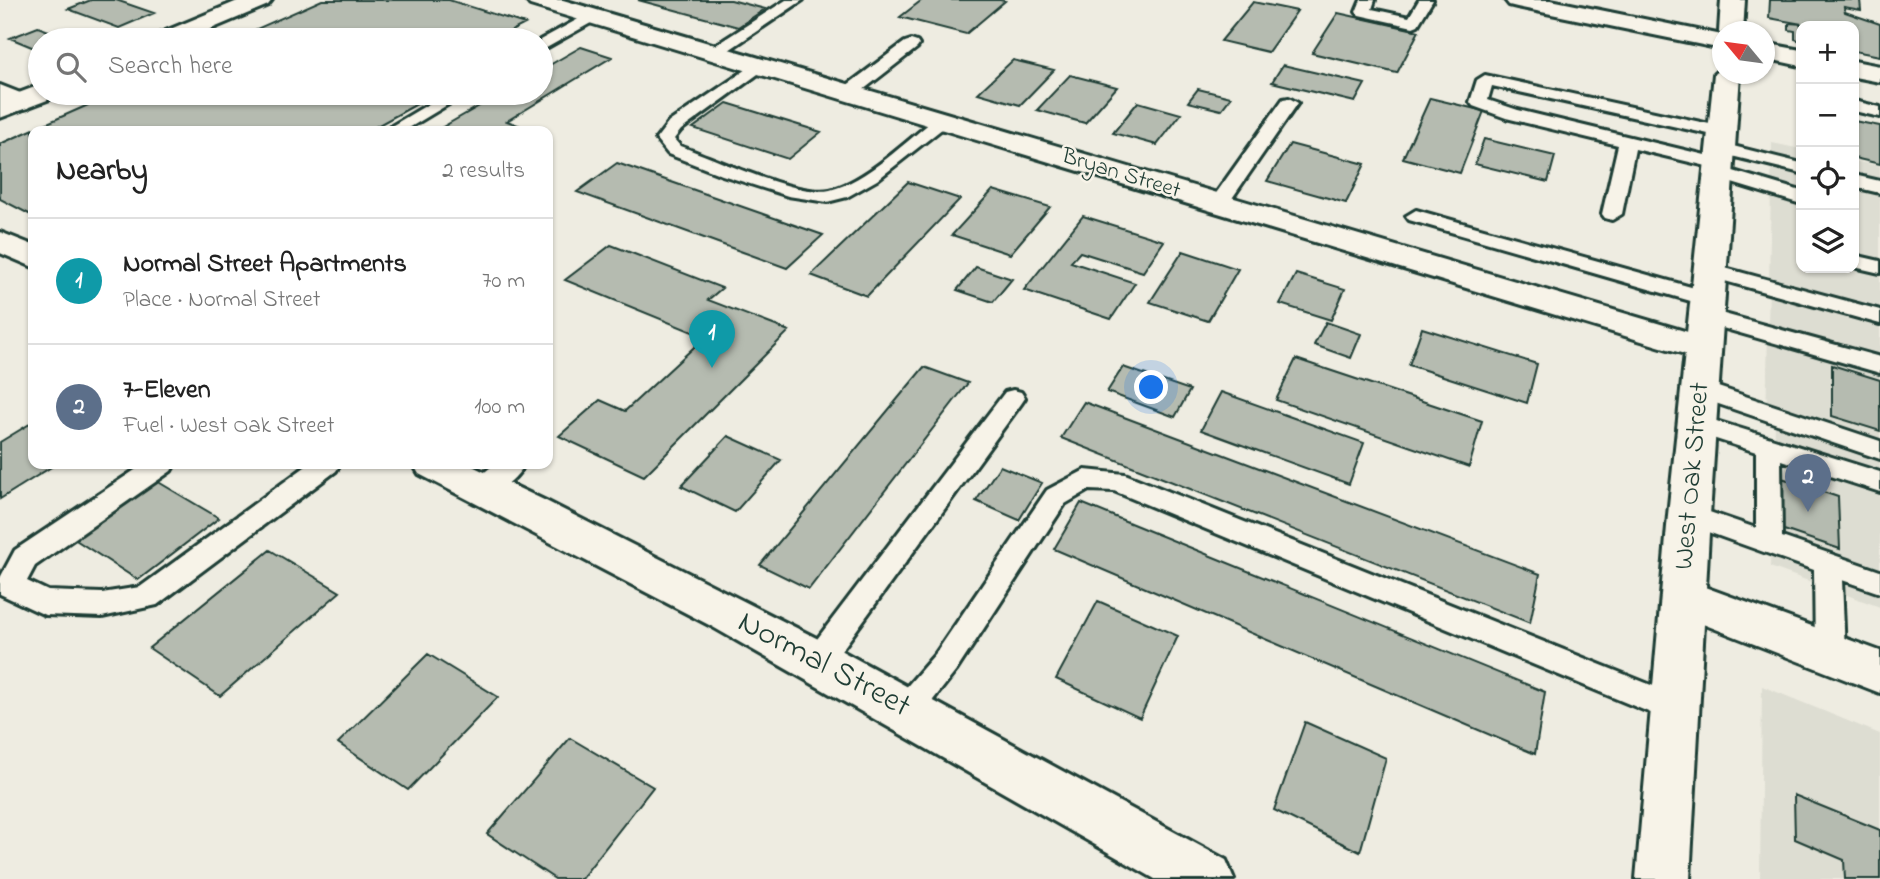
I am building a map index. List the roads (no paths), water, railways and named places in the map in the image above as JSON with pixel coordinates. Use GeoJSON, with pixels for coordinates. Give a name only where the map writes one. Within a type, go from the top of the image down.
{"type":"FeatureCollection","features":[{"type":"Feature","properties":{"kind":"street"},"geometry":{"type":"LineString","coordinates":[[194,28],[260,0]]}},
{"type":"Feature","properties":{"kind":"street","name":"Bryan Street"},"geometry":{"type":"LineString","coordinates":[[538,0],[1219,204],[1707,308]]}},
{"type":"Feature","properties":{"kind":"street"},"geometry":{"type":"LineString","coordinates":[[1517,0],[1553,3],[1712,39]]}},
{"type":"Feature","properties":{"kind":"street"},"geometry":{"type":"LineString","coordinates":[[1732,21],[1733,0]]}},
{"type":"Feature","properties":{"kind":"street"},"geometry":{"type":"LineString","coordinates":[[1775,52],[1796,57]]}},
{"type":"Feature","properties":{"kind":"street"},"geometry":{"type":"LineString","coordinates":[[1859,70],[1880,74]]}},
{"type":"Feature","properties":{"kind":"street","name":"West Oak Street"},"geometry":{"type":"LineString","coordinates":[[1663,879],[1689,514],[1726,84]]}},
{"type":"Feature","properties":{"kind":"street"},"geometry":{"type":"LineString","coordinates":[[0,241],[28,255]]}},
{"type":"Feature","properties":{"kind":"street","name":"Normal Street"},"geometry":{"type":"LineString","coordinates":[[460,469],[497,476],[1207,879]]}},
{"type":"Feature","properties":{"kind":"street"},"geometry":{"type":"LineString","coordinates":[[1683,597],[1880,672]]}},
{"type":"Feature","properties":{"kind":"lane"},"geometry":{"type":"LineString","coordinates":[[714,53],[796,0]]}},
{"type":"Feature","properties":{"kind":"lane"},"geometry":{"type":"LineString","coordinates":[[1368,0],[1364,12],[1413,22],[1426,0]]}},
{"type":"Feature","properties":{"kind":"lane"},"geometry":{"type":"LineString","coordinates":[[553,39],[593,16]]}},
{"type":"Feature","properties":{"kind":"lane"},"geometry":{"type":"LineString","coordinates":[[848,93],[911,45]]}},
{"type":"Feature","properties":{"kind":"lane"},"geometry":{"type":"LineString","coordinates":[[760,66],[675,126],[665,139],[674,150],[801,193],[828,196],[854,187],[943,121]]}},
{"type":"Feature","properties":{"kind":"lane"},"geometry":{"type":"LineString","coordinates":[[1796,167],[1720,155],[1628,142],[1512,114],[1479,103],[1485,80],[1720,155],[1796,195]]}},
{"type":"Feature","properties":{"kind":"lane"},"geometry":{"type":"LineString","coordinates":[[1219,204],[1289,103]]}},
{"type":"Feature","properties":{"kind":"lane"},"geometry":{"type":"LineString","coordinates":[[401,126],[438,105]]}},
{"type":"Feature","properties":{"kind":"lane"},"geometry":{"type":"LineString","coordinates":[[1859,107],[1880,112]]}},
{"type":"Feature","properties":{"kind":"lane"},"geometry":{"type":"LineString","coordinates":[[1612,214],[1628,142]]}},
{"type":"Feature","properties":{"kind":"lane"},"geometry":{"type":"LineString","coordinates":[[1859,182],[1880,187]]}},
{"type":"Feature","properties":{"kind":"lane"},"geometry":{"type":"LineString","coordinates":[[1416,216],[1880,365]]}},
{"type":"Feature","properties":{"kind":"lane"},"geometry":{"type":"LineString","coordinates":[[1859,262],[1880,268]]}},
{"type":"Feature","properties":{"kind":"lane"},"geometry":{"type":"LineString","coordinates":[[1707,308],[1880,317]]}},
{"type":"Feature","properties":{"kind":"lane"},"geometry":{"type":"LineString","coordinates":[[1700,389],[1880,450]]}},
{"type":"Feature","properties":{"kind":"lane"},"geometry":{"type":"LineString","coordinates":[[818,660],[1013,398]]}},
{"type":"Feature","properties":{"kind":"lane"},"geometry":{"type":"LineString","coordinates":[[1698,424],[1880,482]]}},
{"type":"Feature","properties":{"kind":"lane"},"geometry":{"type":"LineString","coordinates":[[1768,447],[1769,543]]}},
{"type":"Feature","properties":{"kind":"lane"},"geometry":{"type":"LineString","coordinates":[[155,469],[25,558],[10,586],[45,603],[103,605],[147,597],[320,469]]}},
{"type":"Feature","properties":{"kind":"lane"},"geometry":{"type":"LineString","coordinates":[[907,709],[946,662],[1056,497],[1085,480],[1116,481],[1675,709]]}},
{"type":"Feature","properties":{"kind":"lane"},"geometry":{"type":"LineString","coordinates":[[1689,514],[1880,582]]}},
{"type":"Feature","properties":{"kind":"lane"},"geometry":{"type":"LineString","coordinates":[[1828,564],[1830,653]]}},
{"type":"Feature","properties":{"kind":"place","name":"Normal Street Apartments"},"geometry":{"type":"Point","coordinates":[712,368]}},
{"type":"Feature","properties":{"kind":"place","name":"7-Eleven"},"geometry":{"type":"Point","coordinates":[1808,512]}}]}
